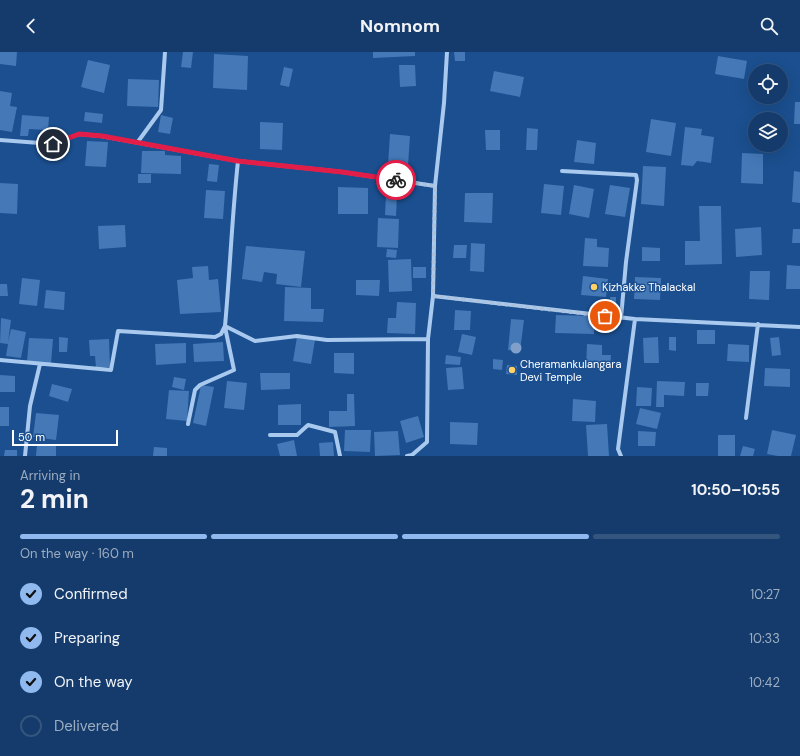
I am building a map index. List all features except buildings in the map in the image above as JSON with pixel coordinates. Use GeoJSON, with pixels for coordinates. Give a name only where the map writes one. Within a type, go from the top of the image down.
{"type":"FeatureCollection","features":[{"type":"Feature","properties":{"kind":"street"},"geometry":{"type":"LineString","coordinates":[[138,143],[161,110],[165,52]]}},
{"type":"Feature","properties":{"kind":"street"},"geometry":{"type":"LineString","coordinates":[[407,456],[412,455],[427,442],[428,339],[433,296],[435,186],[444,103],[447,52]]}},
{"type":"Feature","properties":{"kind":"street"},"geometry":{"type":"LineString","coordinates":[[0,140],[53,144],[79,134],[102,136],[238,161],[342,172],[435,186]]}},
{"type":"Feature","properties":{"kind":"street"},"geometry":{"type":"LineString","coordinates":[[188,424],[195,390],[200,385],[234,370],[225,326],[230,269],[233,203],[238,161]]}},
{"type":"Feature","properties":{"kind":"street"},"geometry":{"type":"LineString","coordinates":[[562,171],[636,175],[637,180],[620,318]]}},
{"type":"Feature","properties":{"kind":"street"},"geometry":{"type":"LineString","coordinates":[[433,296],[620,318],[800,327]]}},
{"type":"Feature","properties":{"kind":"street"},"geometry":{"type":"LineString","coordinates":[[621,456],[618,449],[635,319]]}},
{"type":"Feature","properties":{"kind":"street"},"geometry":{"type":"LineString","coordinates":[[746,418],[758,324]]}},
{"type":"Feature","properties":{"kind":"street"},"geometry":{"type":"LineString","coordinates":[[225,326],[255,341],[297,336],[327,340],[428,339]]}},
{"type":"Feature","properties":{"kind":"street"},"geometry":{"type":"LineString","coordinates":[[0,360],[111,370],[118,331],[216,337],[221,334],[225,326]]}},
{"type":"Feature","properties":{"kind":"street"},"geometry":{"type":"LineString","coordinates":[[25,456],[30,406],[40,364]]}},
{"type":"Feature","properties":{"kind":"street"},"geometry":{"type":"LineString","coordinates":[[270,435],[297,435],[308,425],[335,432],[340,456]]}},
{"type":"Feature","properties":{"kind":"way so far"},"geometry":{"type":"LineString","coordinates":[[396,180],[435,186],[433,296],[605,316]]}},
{"type":"Feature","properties":{"kind":"place","name":"Kizhakke Thalackal"},"geometry":{"type":"Point","coordinates":[594,287]}},
{"type":"Feature","properties":{"kind":"place","name":"Cheramankulangara Devi Temple"},"geometry":{"type":"Point","coordinates":[512,370]}},
{"type":"Feature","properties":{"kind":"route"},"geometry":{"type":"LineString","coordinates":[[53,144],[79,134],[102,136],[238,161],[342,172],[396,180]]}}]}
